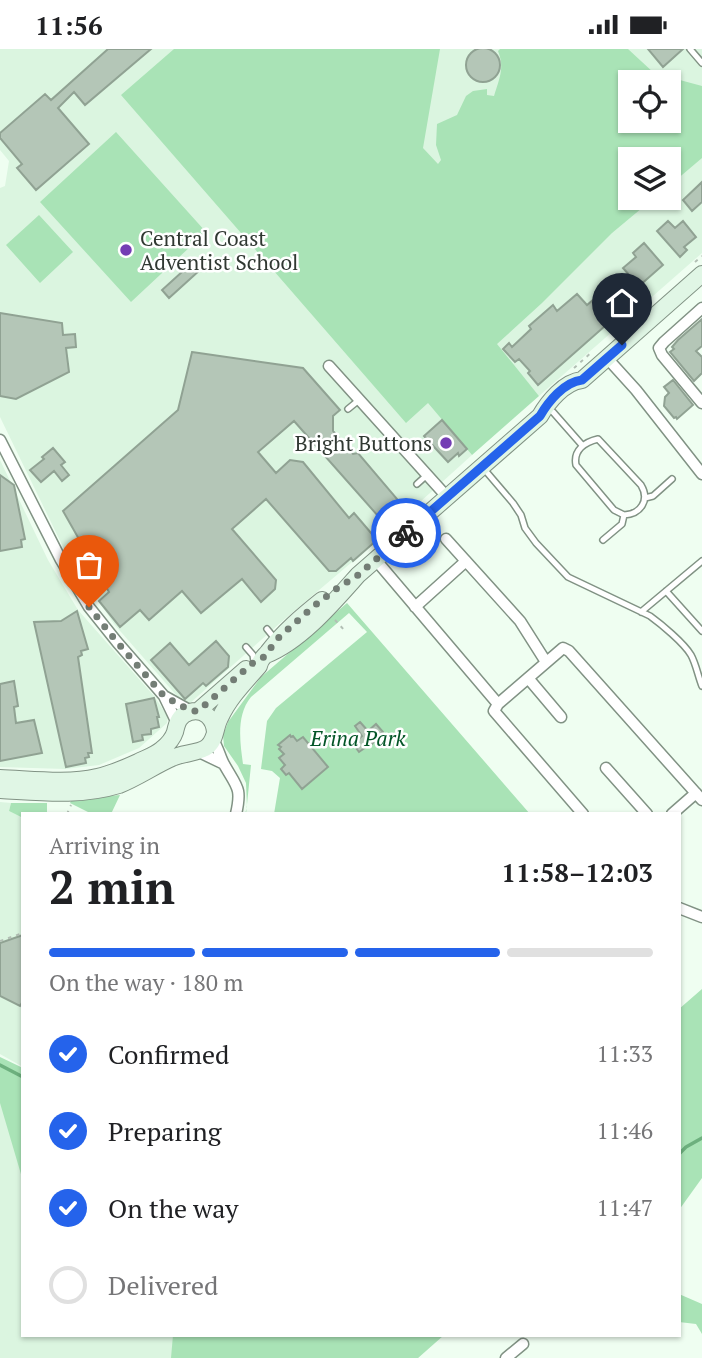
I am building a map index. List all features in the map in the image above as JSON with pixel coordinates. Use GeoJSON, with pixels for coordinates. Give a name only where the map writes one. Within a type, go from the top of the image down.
{"type":"FeatureCollection","features":[{"type":"Feature","properties":{"kind":"street"},"geometry":{"type":"LineString","coordinates":[[0,778],[96,778],[125,769],[164,747],[180,717],[195,711],[260,659],[281,649],[303,632],[375,559],[546,414],[547,404],[574,381],[575,376],[697,269]]}},
{"type":"Feature","properties":{"kind":"street"},"geometry":{"type":"LineString","coordinates":[[700,397],[669,364],[659,348],[702,308]]}},
{"type":"Feature","properties":{"kind":"street"},"geometry":{"type":"LineString","coordinates":[[602,353],[640,387],[702,474]]}},
{"type":"Feature","properties":{"kind":"street"},"geometry":{"type":"LineString","coordinates":[[329,366],[447,498]]}},
{"type":"Feature","properties":{"kind":"street"},"geometry":{"type":"LineString","coordinates":[[0,440],[61,560],[89,607],[164,696],[176,727],[175,737],[181,746],[224,764]]}},
{"type":"Feature","properties":{"kind":"street"},"geometry":{"type":"LineString","coordinates":[[446,539],[520,621],[546,662]]}},
{"type":"Feature","properties":{"kind":"street"},"geometry":{"type":"LineString","coordinates":[[375,559],[498,704]]}},
{"type":"Feature","properties":{"kind":"street"},"geometry":{"type":"LineString","coordinates":[[415,607],[466,561]]}},
{"type":"Feature","properties":{"kind":"street"},"geometry":{"type":"LineString","coordinates":[[0,790],[65,793],[97,790],[130,780],[174,757],[204,750],[214,736],[220,717],[230,701],[259,666],[271,635],[358,575]]}},
{"type":"Feature","properties":{"kind":"street"},"geometry":{"type":"LineString","coordinates":[[581,812],[494,711],[498,704],[563,648],[569,651],[699,796],[675,812]]}},
{"type":"Feature","properties":{"kind":"street"},"geometry":{"type":"LineString","coordinates":[[528,678],[561,717]]}},
{"type":"Feature","properties":{"kind":"street"},"geometry":{"type":"LineString","coordinates":[[164,696],[204,713],[212,721],[214,736],[224,764],[238,788],[236,812]]}},
{"type":"Feature","properties":{"kind":"street"},"geometry":{"type":"LineString","coordinates":[[606,768],[645,812]]}},
{"type":"Feature","properties":{"kind":"street"},"geometry":{"type":"LineString","coordinates":[[681,909],[702,917]]}},
{"type":"Feature","properties":{"kind":"street"},"geometry":{"type":"LineString","coordinates":[[506,1358],[523,1344]]}},
{"type":"Feature","properties":{"kind":"lane"},"geometry":{"type":"LineString","coordinates":[[690,49],[702,63]]}},
{"type":"Feature","properties":{"kind":"lane"},"geometry":{"type":"LineString","coordinates":[[348,409],[359,400]]}},
{"type":"Feature","properties":{"kind":"lane"},"geometry":{"type":"LineString","coordinates":[[546,414],[582,445]]}},
{"type":"Feature","properties":{"kind":"lane"},"geometry":{"type":"LineString","coordinates":[[598,439],[641,485],[645,498],[634,513],[624,515],[614,510],[576,465],[576,456],[582,445],[598,439]]}},
{"type":"Feature","properties":{"kind":"lane"},"geometry":{"type":"LineString","coordinates":[[482,468],[513,503],[536,543],[568,577],[650,616],[691,655],[702,686]]}},
{"type":"Feature","properties":{"kind":"lane"},"geometry":{"type":"LineString","coordinates":[[417,484],[427,475]]}},
{"type":"Feature","properties":{"kind":"lane"},"geometry":{"type":"LineString","coordinates":[[645,498],[653,496],[672,479]]}},
{"type":"Feature","properties":{"kind":"lane"},"geometry":{"type":"LineString","coordinates":[[603,540],[622,524],[624,515]]}},
{"type":"Feature","properties":{"kind":"lane"},"geometry":{"type":"LineString","coordinates":[[641,612],[702,561]]}},
{"type":"Feature","properties":{"kind":"lane"},"geometry":{"type":"LineString","coordinates":[[666,591],[702,631]]}},
{"type":"Feature","properties":{"kind":"lane"},"geometry":{"type":"LineString","coordinates":[[246,647],[260,659]]}},
{"type":"Feature","properties":{"kind":"path"},"geometry":{"type":"LineString","coordinates":[[697,269],[702,256]]}},
{"type":"Feature","properties":{"kind":"path"},"geometry":{"type":"LineString","coordinates":[[575,376],[602,353]]}},
{"type":"Feature","properties":{"kind":"path"},"geometry":{"type":"LineString","coordinates":[[331,615],[346,632]]}},
{"type":"Feature","properties":{"kind":"path"},"geometry":{"type":"LineString","coordinates":[[68,812],[73,802]]}},
{"type":"Feature","properties":{"kind":"path"},"geometry":{"type":"LineString","coordinates":[[0,941],[21,932]]}},
{"type":"Feature","properties":{"kind":"shaded area"},"geometry":{"type":"Polygon","coordinates":[[[0,49],[702,49],[702,253],[539,396],[498,347],[431,405],[472,455],[189,704],[184,704],[114,624],[65,551],[0,417],[0,188],[5,186],[9,161],[0,150],[0,49]]]}},
{"type":"Feature","properties":{"kind":"shaded area"},"geometry":{"type":"Polygon","coordinates":[[[0,460],[48,560],[78,610],[154,696],[168,717],[167,723],[139,748],[99,765],[65,769],[0,767],[0,460]]]}},
{"type":"Feature","properties":{"kind":"shaded area"},"geometry":{"type":"Polygon","coordinates":[[[0,802],[11,803],[9,811],[21,817],[21,1066],[0,1054],[0,802]]]}},
{"type":"Feature","properties":{"kind":"shaded area"},"geometry":{"type":"Polygon","coordinates":[[[0,1071],[21,1086],[21,1337],[442,1337],[418,1358],[0,1358],[0,1071]]]}},
{"type":"Feature","properties":{"kind":"green space"},"geometry":{"type":"Polygon","coordinates":[[[174,49],[440,49],[423,148],[438,164],[441,160],[436,145],[437,124],[457,115],[466,96],[473,91],[487,89],[487,95],[494,96],[500,73],[500,49],[628,49],[651,70],[618,70],[618,133],[681,133],[681,80],[702,86],[702,158],[681,176],[681,147],[618,147],[618,210],[640,210],[612,233],[497,344],[539,396],[472,455],[428,403],[406,423],[121,95],[174,49]]]}},
{"type":"Feature","properties":{"kind":"green space"},"geometry":{"type":"Polygon","coordinates":[[[116,132],[206,232],[131,302],[40,202],[116,132]]]}},
{"type":"Feature","properties":{"kind":"green space"},"geometry":{"type":"Polygon","coordinates":[[[39,215],[73,252],[40,283],[6,245],[39,215]]]}},
{"type":"Feature","properties":{"kind":"green space","name":"Erina Park"},"geometry":{"type":"Polygon","coordinates":[[[347,603],[528,812],[274,812],[280,778],[272,771],[261,769],[267,721],[276,708],[367,632],[349,613],[246,704],[241,720],[240,738],[243,764],[251,765],[247,805],[246,783],[224,746],[223,735],[228,722],[261,677],[347,603]]]}},
{"type":"Feature","properties":{"kind":"green space"},"geometry":{"type":"Polygon","coordinates":[[[120,795],[112,812],[88,812],[70,803],[72,799],[120,795]]]}},
{"type":"Feature","properties":{"kind":"green space"},"geometry":{"type":"Polygon","coordinates":[[[11,803],[47,803],[47,812],[21,812],[21,817],[9,811],[11,803]]]}},
{"type":"Feature","properties":{"kind":"green space"},"geometry":{"type":"Polygon","coordinates":[[[702,989],[702,1178],[681,1207],[681,1007],[702,989]]]}},
{"type":"Feature","properties":{"kind":"green space"},"geometry":{"type":"Polygon","coordinates":[[[0,1057],[21,1067],[21,1174],[0,1103],[0,1057]]]}},
{"type":"Feature","properties":{"kind":"green space"},"geometry":{"type":"Polygon","coordinates":[[[681,1295],[702,1304],[702,1334],[696,1324],[681,1322],[681,1295]]]}},
{"type":"Feature","properties":{"kind":"green space"},"geometry":{"type":"Polygon","coordinates":[[[173,1337],[442,1337],[418,1358],[171,1358],[173,1337]]]}},
{"type":"Feature","properties":{"kind":"building"},"geometry":{"type":"Polygon","coordinates":[[[483,48],[495,53],[500,65],[495,77],[483,82],[471,77],[466,65],[471,53],[483,48]]]}},
{"type":"Feature","properties":{"kind":"building"},"geometry":{"type":"Polygon","coordinates":[[[108,49],[151,49],[85,105],[74,92],[58,108],[89,144],[36,190],[17,168],[22,164],[0,138],[0,133],[45,94],[51,100],[108,49]]]}},
{"type":"Feature","properties":{"kind":"building"},"geometry":{"type":"Polygon","coordinates":[[[648,49],[683,49],[663,67],[648,49]]]}},
{"type":"Feature","properties":{"kind":"building"},"geometry":{"type":"Polygon","coordinates":[[[702,182],[702,202],[692,211],[683,200],[702,182]]]}},
{"type":"Feature","properties":{"kind":"building"},"geometry":{"type":"Polygon","coordinates":[[[668,221],[675,228],[683,221],[696,237],[684,247],[687,250],[680,257],[657,231],[668,221]]]}},
{"type":"Feature","properties":{"kind":"building"},"geometry":{"type":"Polygon","coordinates":[[[644,243],[663,265],[639,286],[623,268],[636,257],[633,253],[644,243]]]}},
{"type":"Feature","properties":{"kind":"building"},"geometry":{"type":"Polygon","coordinates":[[[193,262],[200,270],[169,298],[162,290],[193,262]]]}},
{"type":"Feature","properties":{"kind":"building"},"geometry":{"type":"Polygon","coordinates":[[[614,282],[626,298],[622,301],[625,303],[617,310],[614,307],[599,319],[605,326],[538,385],[519,359],[515,362],[503,349],[509,343],[512,347],[531,329],[529,326],[553,305],[557,311],[577,294],[587,305],[614,282]]]}},
{"type":"Feature","properties":{"kind":"building"},"geometry":{"type":"Polygon","coordinates":[[[0,313],[62,323],[63,335],[75,334],[76,347],[66,348],[69,372],[16,399],[0,396],[0,313]]]}},
{"type":"Feature","properties":{"kind":"building"},"geometry":{"type":"Polygon","coordinates":[[[702,319],[702,346],[696,351],[702,357],[702,373],[694,381],[670,352],[678,340],[702,319]]]}},
{"type":"Feature","properties":{"kind":"building"},"geometry":{"type":"Polygon","coordinates":[[[192,352],[303,368],[340,410],[333,416],[333,431],[353,454],[358,453],[403,506],[403,510],[396,517],[398,519],[391,525],[386,525],[294,421],[258,452],[276,473],[290,460],[303,462],[349,518],[354,513],[377,540],[353,561],[351,558],[336,571],[329,571],[266,499],[232,529],[276,580],[275,589],[261,602],[242,579],[201,613],[182,591],[149,620],[140,610],[120,627],[99,601],[109,592],[63,511],[178,410],[192,352]]]}},
{"type":"Feature","properties":{"kind":"building"},"geometry":{"type":"Polygon","coordinates":[[[673,380],[693,405],[677,419],[664,406],[665,397],[669,393],[664,387],[673,380]]]}},
{"type":"Feature","properties":{"kind":"building","name":"Bright Buttons"},"geometry":{"type":"Polygon","coordinates":[[[442,420],[467,449],[448,462],[424,436],[442,420]]]}},
{"type":"Feature","properties":{"kind":"building"},"geometry":{"type":"Polygon","coordinates":[[[53,448],[65,462],[61,465],[69,475],[62,481],[54,471],[41,482],[30,470],[53,448]]]}},
{"type":"Feature","properties":{"kind":"building"},"geometry":{"type":"Polygon","coordinates":[[[0,475],[14,485],[25,539],[21,540],[22,547],[0,551],[0,475]]]}},
{"type":"Feature","properties":{"kind":"building"},"geometry":{"type":"Polygon","coordinates":[[[77,611],[88,649],[81,651],[82,655],[78,657],[92,753],[88,753],[89,757],[85,758],[86,763],[66,767],[34,622],[61,621],[77,611]]]}},
{"type":"Feature","properties":{"kind":"building"},"geometry":{"type":"Polygon","coordinates":[[[216,641],[229,656],[228,667],[206,686],[203,683],[185,699],[151,660],[170,643],[189,665],[216,641]]]}},
{"type":"Feature","properties":{"kind":"building"},"geometry":{"type":"Polygon","coordinates":[[[14,681],[18,706],[14,707],[16,723],[34,720],[42,753],[0,761],[0,684],[14,681]]]}},
{"type":"Feature","properties":{"kind":"building"},"geometry":{"type":"Polygon","coordinates":[[[154,698],[159,727],[151,729],[151,734],[142,735],[143,740],[133,742],[126,704],[154,698]]]}},
{"type":"Feature","properties":{"kind":"building"},"geometry":{"type":"Polygon","coordinates":[[[360,722],[368,731],[376,724],[383,732],[370,746],[359,752],[353,744],[362,736],[355,726],[360,722]]]}},
{"type":"Feature","properties":{"kind":"building"},"geometry":{"type":"Polygon","coordinates":[[[290,735],[297,741],[303,737],[328,767],[302,789],[289,773],[286,775],[281,769],[285,765],[279,758],[284,754],[278,745],[290,735]]]}},
{"type":"Feature","properties":{"kind":"building"},"geometry":{"type":"Polygon","coordinates":[[[21,936],[20,1006],[0,996],[0,943],[21,936]]]}},
{"type":"Feature","properties":{"kind":"waterway"},"geometry":{"type":"LineString","coordinates":[[0,1065],[21,1076]]}},
{"type":"Feature","properties":{"kind":"waterway"},"geometry":{"type":"LineString","coordinates":[[681,1152],[702,1138]]}},
{"type":"Feature","properties":{"kind":"way so far"},"geometry":{"type":"LineString","coordinates":[[89,607],[164,696],[191,711],[198,711],[254,662],[266,655],[276,640],[295,623],[336,589],[358,575],[406,533]]}},
{"type":"Feature","properties":{"kind":"place","name":"Central Coast Adventist School"},"geometry":{"type":"Point","coordinates":[126,250]}},
{"type":"Feature","properties":{"kind":"place","name":"Bright Buttons"},"geometry":{"type":"Point","coordinates":[446,443]}},
{"type":"Feature","properties":{"kind":"route"},"geometry":{"type":"LineString","coordinates":[[406,533],[540,416],[547,404],[566,387],[574,381],[582,380],[622,345]]}}]}
